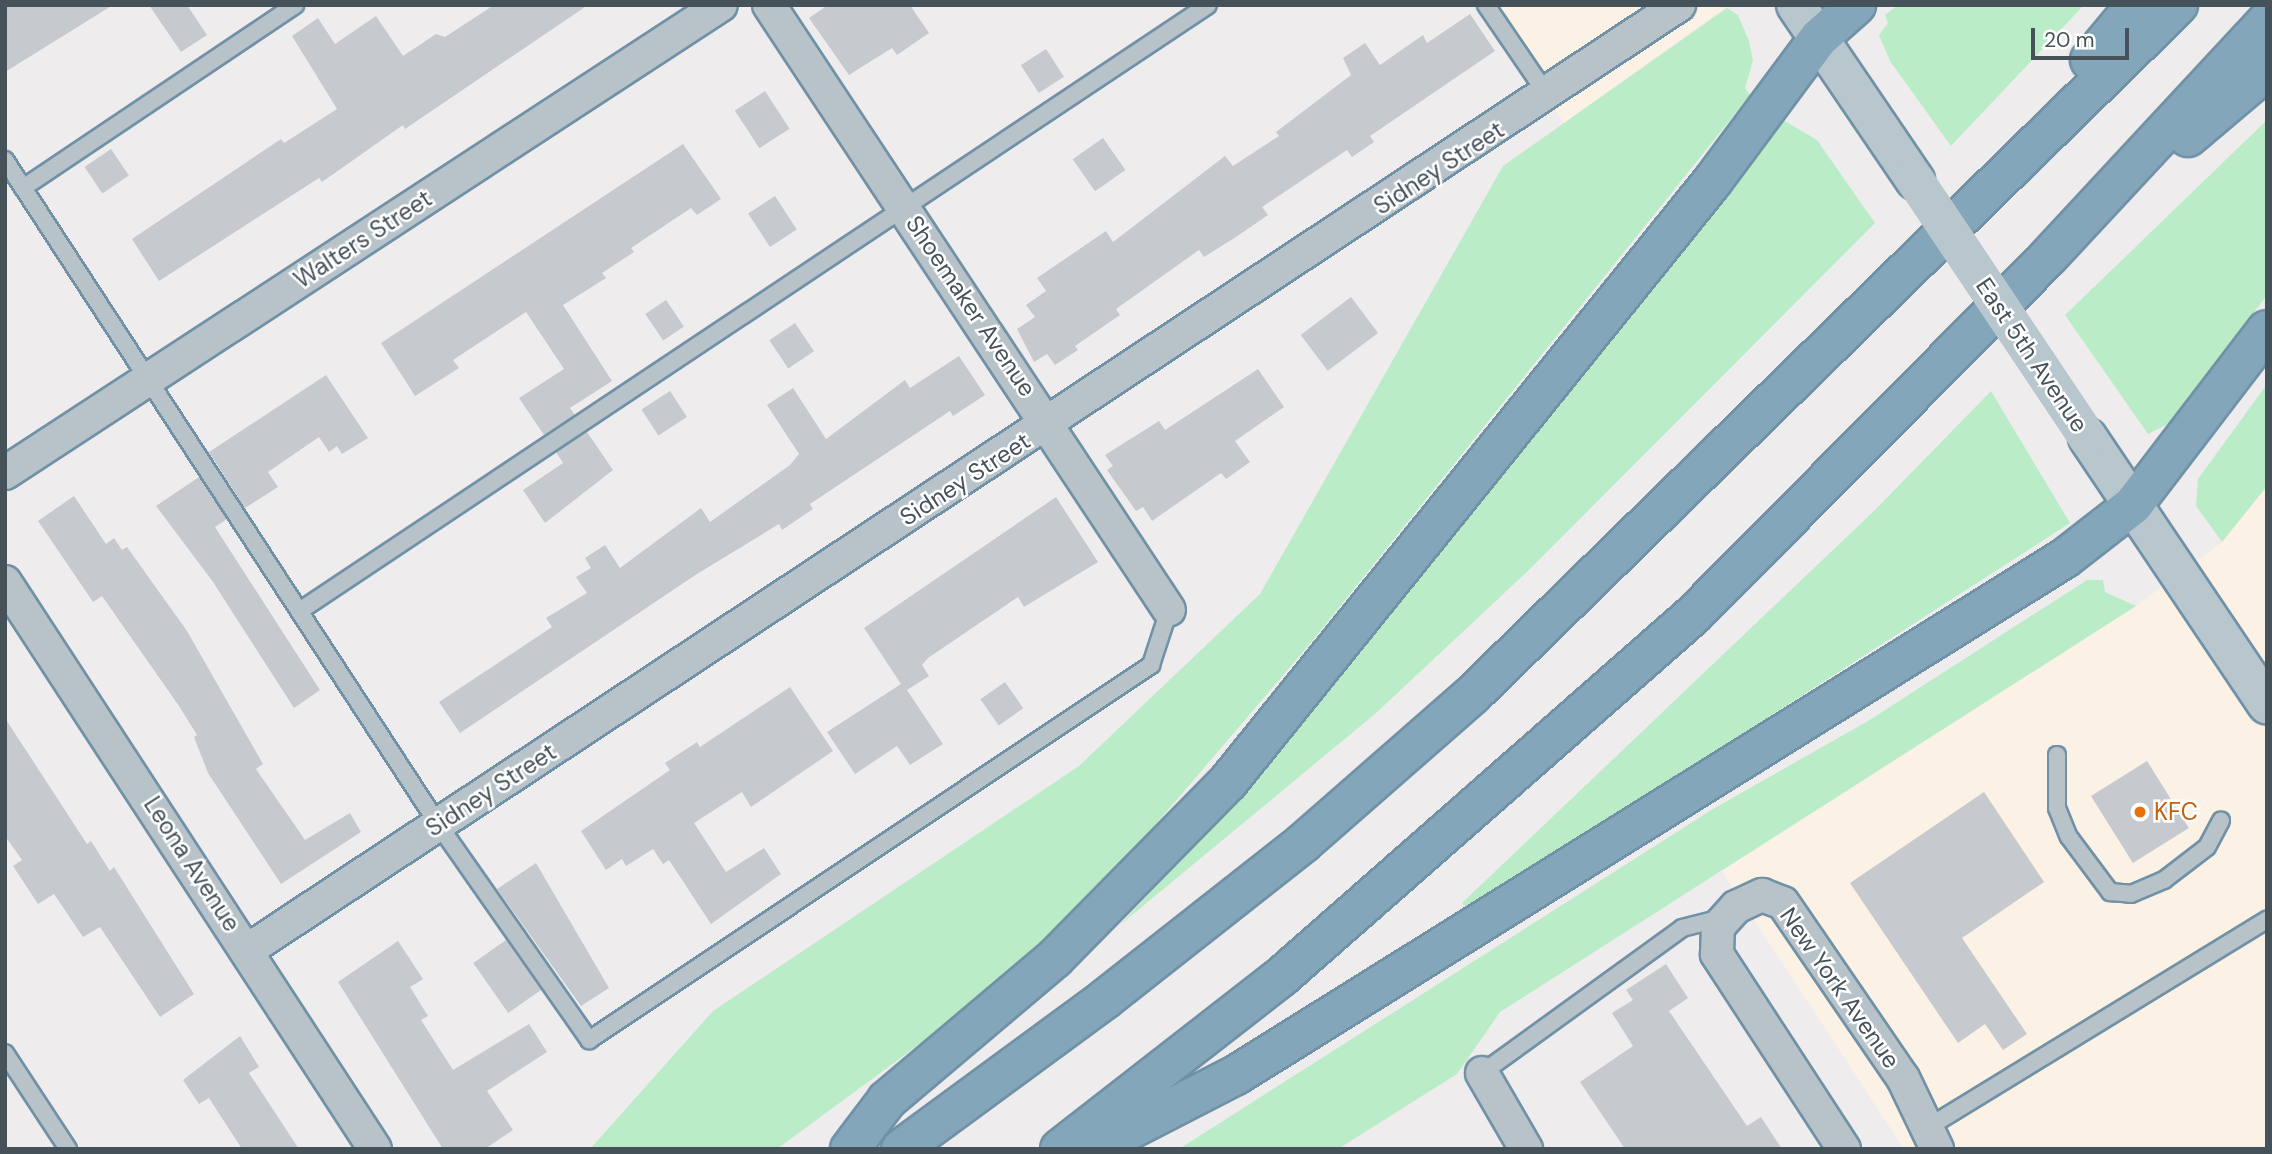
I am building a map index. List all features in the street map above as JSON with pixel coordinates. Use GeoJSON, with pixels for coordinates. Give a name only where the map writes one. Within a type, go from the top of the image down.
{"type":"FeatureCollection","features":[{"type":"Feature","properties":{"kind":"highway"},"geometry":{"type":"LineString","coordinates":[[850,1149],[887,1100],[1055,958],[1228,782],[1712,182],[1819,38],[1856,5]]}},
{"type":"Feature","properties":{"kind":"highway"},"geometry":{"type":"LineString","coordinates":[[1969,205],[2136,5]]}},
{"type":"Feature","properties":{"kind":"highway"},"geometry":{"type":"LineString","coordinates":[[901,1149],[1105,999],[1303,844],[1472,695],[1969,205],[2178,5]]}},
{"type":"Feature","properties":{"kind":"highway"},"geometry":{"type":"LineString","coordinates":[[1060,1149],[1281,977],[1502,788],[1693,615],[2048,257],[2267,22]]}},
{"type":"Feature","properties":{"kind":"highway"},"geometry":{"type":"LineString","coordinates":[[2048,257],[2267,70]]}},
{"type":"Feature","properties":{"kind":"highway"},"geometry":{"type":"LineString","coordinates":[[1092,1149],[1236,1074],[2065,558],[2133,505],[2267,330]]}},
{"type":"Feature","properties":{"kind":"main road","name":"East 5th Avenue"},"geometry":{"type":"LineString","coordinates":[[1796,5],[2267,704]]}},
{"type":"Feature","properties":{"kind":"street","name":"Walters Street"},"geometry":{"type":"LineString","coordinates":[[5,473],[721,5]]}},
{"type":"Feature","properties":{"kind":"street","name":"Shoemaker Avenue"},"geometry":{"type":"LineString","coordinates":[[769,5],[1049,424],[1169,610]]}},
{"type":"Feature","properties":{"kind":"street","name":"Sidney Street"},"geometry":{"type":"LineString","coordinates":[[248,950],[1548,96],[1676,6]]}},
{"type":"Feature","properties":{"kind":"street","name":"Leona Avenue"},"geometry":{"type":"LineString","coordinates":[[5,582],[248,950],[375,1149]]}},
{"type":"Feature","properties":{"kind":"street","name":"New York Avenue"},"geometry":{"type":"LineString","coordinates":[[1727,917],[1762,895],[1783,903],[1903,1078],[1932,1138]]}},
{"type":"Feature","properties":{"kind":"street"},"geometry":{"type":"LineString","coordinates":[[1727,917],[1717,927],[1717,954],[1844,1149]]}},
{"type":"Feature","properties":{"kind":"street"},"geometry":{"type":"LineString","coordinates":[[1482,1073],[1526,1149]]}},
{"type":"Feature","properties":{"kind":"lane"},"geometry":{"type":"LineString","coordinates":[[23,188],[295,5]]}},
{"type":"Feature","properties":{"kind":"lane"},"geometry":{"type":"LineString","coordinates":[[301,610],[906,210],[1208,5]]}},
{"type":"Feature","properties":{"kind":"lane"},"geometry":{"type":"LineString","coordinates":[[1486,5],[1548,96]]}},
{"type":"Feature","properties":{"kind":"lane"},"geometry":{"type":"LineString","coordinates":[[5,160],[301,610],[438,824],[589,1040],[1151,665],[1169,610]]}},
{"type":"Feature","properties":{"kind":"lane"},"geometry":{"type":"LineString","coordinates":[[2057,755],[2057,808],[2069,837],[2110,892],[2130,894],[2164,880],[2207,847],[2221,821]]}},
{"type":"Feature","properties":{"kind":"lane"},"geometry":{"type":"LineString","coordinates":[[1482,1073],[1682,928],[1727,917]]}},
{"type":"Feature","properties":{"kind":"lane"},"geometry":{"type":"LineString","coordinates":[[1932,1138],[2267,919]]}},
{"type":"Feature","properties":{"kind":"lane"},"geometry":{"type":"LineString","coordinates":[[5,1053],[68,1149]]}},
{"type":"Feature","properties":{"kind":"shaded area"},"geometry":{"type":"Polygon","coordinates":[[[1486,5],[1729,5],[1564,123],[1486,5]]]}},
{"type":"Feature","properties":{"kind":"shaded area"},"geometry":{"type":"Polygon","coordinates":[[[2267,486],[2267,1149],[1904,1149],[1722,871],[2136,606],[2222,542],[2267,486]]]}},
{"type":"Feature","properties":{"kind":"green space"},"geometry":{"type":"Polygon","coordinates":[[[1898,5],[2084,5],[1951,146],[1890,61],[1879,35],[1888,23],[1885,15],[1898,5]]]}},
{"type":"Feature","properties":{"kind":"green space"},"geometry":{"type":"Polygon","coordinates":[[[1727,8],[1738,15],[1749,41],[1753,61],[1745,88],[1750,95],[1309,645],[1097,893],[974,1004],[777,1149],[590,1149],[713,1011],[1079,766],[1260,594],[1503,166],[1727,8]]]}},
{"type":"Feature","properties":{"kind":"green space"},"geometry":{"type":"Polygon","coordinates":[[[1783,120],[1817,140],[1875,223],[1529,570],[1375,714],[1120,925],[1235,802],[1783,120]]]}},
{"type":"Feature","properties":{"kind":"green space"},"geometry":{"type":"Polygon","coordinates":[[[2267,120],[2267,295],[2172,422],[2148,434],[2065,315],[2267,120]]]}},
{"type":"Feature","properties":{"kind":"green space"},"geometry":{"type":"Polygon","coordinates":[[[2267,384],[2267,486],[2222,542],[2196,506],[2198,479],[2267,384]]]}},
{"type":"Feature","properties":{"kind":"green space"},"geometry":{"type":"Polygon","coordinates":[[[1991,391],[2070,523],[1469,910],[1462,903],[1876,509],[1991,391]]]}},
{"type":"Feature","properties":{"kind":"green space"},"geometry":{"type":"Polygon","coordinates":[[[2087,580],[2103,580],[2105,592],[2136,606],[1500,1012],[1457,1074],[1338,1149],[1179,1149],[1713,809],[1868,721],[2087,580]]]}},
{"type":"Feature","properties":{"kind":"building"},"geometry":{"type":"Polygon","coordinates":[[[5,5],[113,5],[5,72],[5,5]]]}},
{"type":"Feature","properties":{"kind":"building"},"geometry":{"type":"Polygon","coordinates":[[[149,5],[187,5],[207,35],[181,52],[149,5]]]}},
{"type":"Feature","properties":{"kind":"building"},"geometry":{"type":"Polygon","coordinates":[[[494,5],[588,5],[405,129],[403,125],[322,182],[319,178],[159,281],[132,239],[281,139],[284,143],[337,109],[292,36],[318,18],[335,44],[376,16],[403,56],[436,34],[445,37],[494,5]]]}},
{"type":"Feature","properties":{"kind":"building"},"geometry":{"type":"Polygon","coordinates":[[[828,5],[910,5],[929,33],[897,55],[892,48],[849,75],[809,18],[828,5]]]}},
{"type":"Feature","properties":{"kind":"building"},"geometry":{"type":"Polygon","coordinates":[[[1470,14],[1495,51],[1370,136],[1374,142],[1352,157],[1347,150],[1262,207],[1268,215],[1236,237],[1204,257],[1199,250],[1116,309],[1120,315],[1075,346],[1078,350],[1055,365],[1047,354],[1034,362],[1017,329],[1035,317],[1026,305],[1046,291],[1037,278],[1106,231],[1113,242],[1225,156],[1233,166],[1279,136],[1276,132],[1351,75],[1343,58],[1365,43],[1380,65],[1423,35],[1427,43],[1470,14]]]}},
{"type":"Feature","properties":{"kind":"building"},"geometry":{"type":"Polygon","coordinates":[[[1046,49],[1064,77],[1039,93],[1021,65],[1046,49]]]}},
{"type":"Feature","properties":{"kind":"building"},"geometry":{"type":"Polygon","coordinates":[[[765,91],[790,129],[759,148],[735,111],[765,91]]]}},
{"type":"Feature","properties":{"kind":"building"},"geometry":{"type":"Polygon","coordinates":[[[1103,138],[1125,170],[1095,191],[1073,159],[1103,138]]]}},
{"type":"Feature","properties":{"kind":"building"},"geometry":{"type":"Polygon","coordinates":[[[683,144],[721,199],[697,215],[691,208],[631,248],[634,252],[602,273],[606,278],[563,305],[612,381],[570,408],[575,415],[544,435],[519,398],[564,369],[526,312],[453,360],[459,368],[415,396],[381,343],[683,144]]]}},
{"type":"Feature","properties":{"kind":"building"},"geometry":{"type":"Polygon","coordinates":[[[111,149],[129,176],[102,193],[84,167],[111,149]]]}},
{"type":"Feature","properties":{"kind":"building"},"geometry":{"type":"Polygon","coordinates":[[[775,196],[797,230],[770,247],[748,213],[775,196]]]}},
{"type":"Feature","properties":{"kind":"building"},"geometry":{"type":"Polygon","coordinates":[[[1351,297],[1378,333],[1328,371],[1301,335],[1351,297]]]}},
{"type":"Feature","properties":{"kind":"building"},"geometry":{"type":"Polygon","coordinates":[[[666,300],[684,327],[663,341],[645,314],[666,300]]]}},
{"type":"Feature","properties":{"kind":"building"},"geometry":{"type":"Polygon","coordinates":[[[795,323],[814,351],[788,369],[769,340],[795,323]]]}},
{"type":"Feature","properties":{"kind":"building"},"geometry":{"type":"Polygon","coordinates":[[[959,356],[985,395],[953,416],[950,411],[810,504],[813,509],[782,530],[779,524],[697,574],[460,733],[439,702],[552,627],[546,618],[587,593],[576,577],[591,568],[585,558],[605,545],[620,568],[701,508],[710,522],[790,465],[799,454],[767,405],[793,388],[826,439],[905,380],[910,388],[959,356]]]}},
{"type":"Feature","properties":{"kind":"building"},"geometry":{"type":"Polygon","coordinates":[[[1258,369],[1284,407],[1235,441],[1250,462],[1226,479],[1221,473],[1152,521],[1143,507],[1136,511],[1107,470],[1113,466],[1105,455],[1159,421],[1165,430],[1258,369]]]}},
{"type":"Feature","properties":{"kind":"building"},"geometry":{"type":"Polygon","coordinates":[[[326,375],[368,438],[342,454],[337,446],[329,452],[319,437],[268,472],[278,487],[245,508],[209,452],[326,375]]]}},
{"type":"Feature","properties":{"kind":"building"},"geometry":{"type":"Polygon","coordinates":[[[670,391],[687,417],[658,436],[641,410],[670,391]]]}},
{"type":"Feature","properties":{"kind":"building"},"geometry":{"type":"Polygon","coordinates":[[[587,432],[613,470],[545,523],[523,490],[563,463],[556,452],[587,432]]]}},
{"type":"Feature","properties":{"kind":"building"},"geometry":{"type":"Polygon","coordinates":[[[199,477],[227,519],[215,527],[320,690],[294,708],[213,582],[156,506],[199,477]]]}},
{"type":"Feature","properties":{"kind":"building"},"geometry":{"type":"Polygon","coordinates":[[[74,496],[106,544],[114,538],[122,550],[127,547],[187,631],[263,764],[256,769],[305,840],[350,813],[361,832],[281,884],[208,773],[194,737],[197,735],[179,706],[102,596],[93,602],[38,521],[74,496]]]}},
{"type":"Feature","properties":{"kind":"building"},"geometry":{"type":"Polygon","coordinates":[[[1056,497],[1098,562],[1024,607],[1018,597],[928,658],[922,665],[929,676],[907,690],[943,744],[910,765],[897,746],[855,774],[827,732],[901,684],[864,628],[1056,497]]]}},
{"type":"Feature","properties":{"kind":"building"},"geometry":{"type":"Polygon","coordinates":[[[1005,682],[1023,708],[999,725],[980,699],[1005,682]]]}},
{"type":"Feature","properties":{"kind":"building"},"geometry":{"type":"Polygon","coordinates":[[[790,687],[833,751],[751,807],[742,792],[694,823],[726,872],[764,848],[781,874],[711,924],[669,860],[663,864],[653,849],[626,866],[622,859],[606,870],[581,831],[670,770],[665,763],[697,742],[700,747],[790,687]]]}},
{"type":"Feature","properties":{"kind":"building"},"geometry":{"type":"Polygon","coordinates":[[[5,718],[87,844],[91,841],[110,871],[114,867],[194,994],[160,1017],[100,927],[83,937],[54,894],[38,904],[13,866],[22,860],[5,836],[5,718]]]}},
{"type":"Feature","properties":{"kind":"building","name":"KFC"},"geometry":{"type":"Polygon","coordinates":[[[2147,761],[2189,828],[2133,863],[2091,796],[2147,761]]]}},
{"type":"Feature","properties":{"kind":"building"},"geometry":{"type":"Polygon","coordinates":[[[1984,792],[2044,882],[1962,938],[2027,1034],[2003,1050],[1985,1024],[1958,1043],[1850,883],[1984,792]]]}},
{"type":"Feature","properties":{"kind":"building"},"geometry":{"type":"Polygon","coordinates":[[[536,863],[609,988],[581,1006],[497,889],[536,863]]]}},
{"type":"Feature","properties":{"kind":"building"},"geometry":{"type":"Polygon","coordinates":[[[506,940],[541,990],[508,1013],[473,963],[506,940]]]}},
{"type":"Feature","properties":{"kind":"building"},"geometry":{"type":"Polygon","coordinates":[[[398,941],[423,979],[410,987],[428,1016],[421,1020],[453,1070],[529,1024],[547,1052],[487,1091],[513,1130],[485,1149],[443,1149],[338,982],[398,941]]]}},
{"type":"Feature","properties":{"kind":"building"},"geometry":{"type":"Polygon","coordinates":[[[1666,964],[1688,998],[1669,1011],[1747,1126],[1761,1117],[1782,1149],[1625,1149],[1580,1082],[1633,1046],[1612,1013],[1633,1000],[1626,990],[1666,964]]]}},
{"type":"Feature","properties":{"kind":"building"},"geometry":{"type":"Polygon","coordinates":[[[240,1036],[259,1067],[249,1073],[299,1149],[242,1149],[209,1098],[199,1104],[183,1080],[240,1036]]]}},
{"type":"Feature","properties":{"kind":"place","name":"KFC"},"geometry":{"type":"Point","coordinates":[2140,812]}}]}
